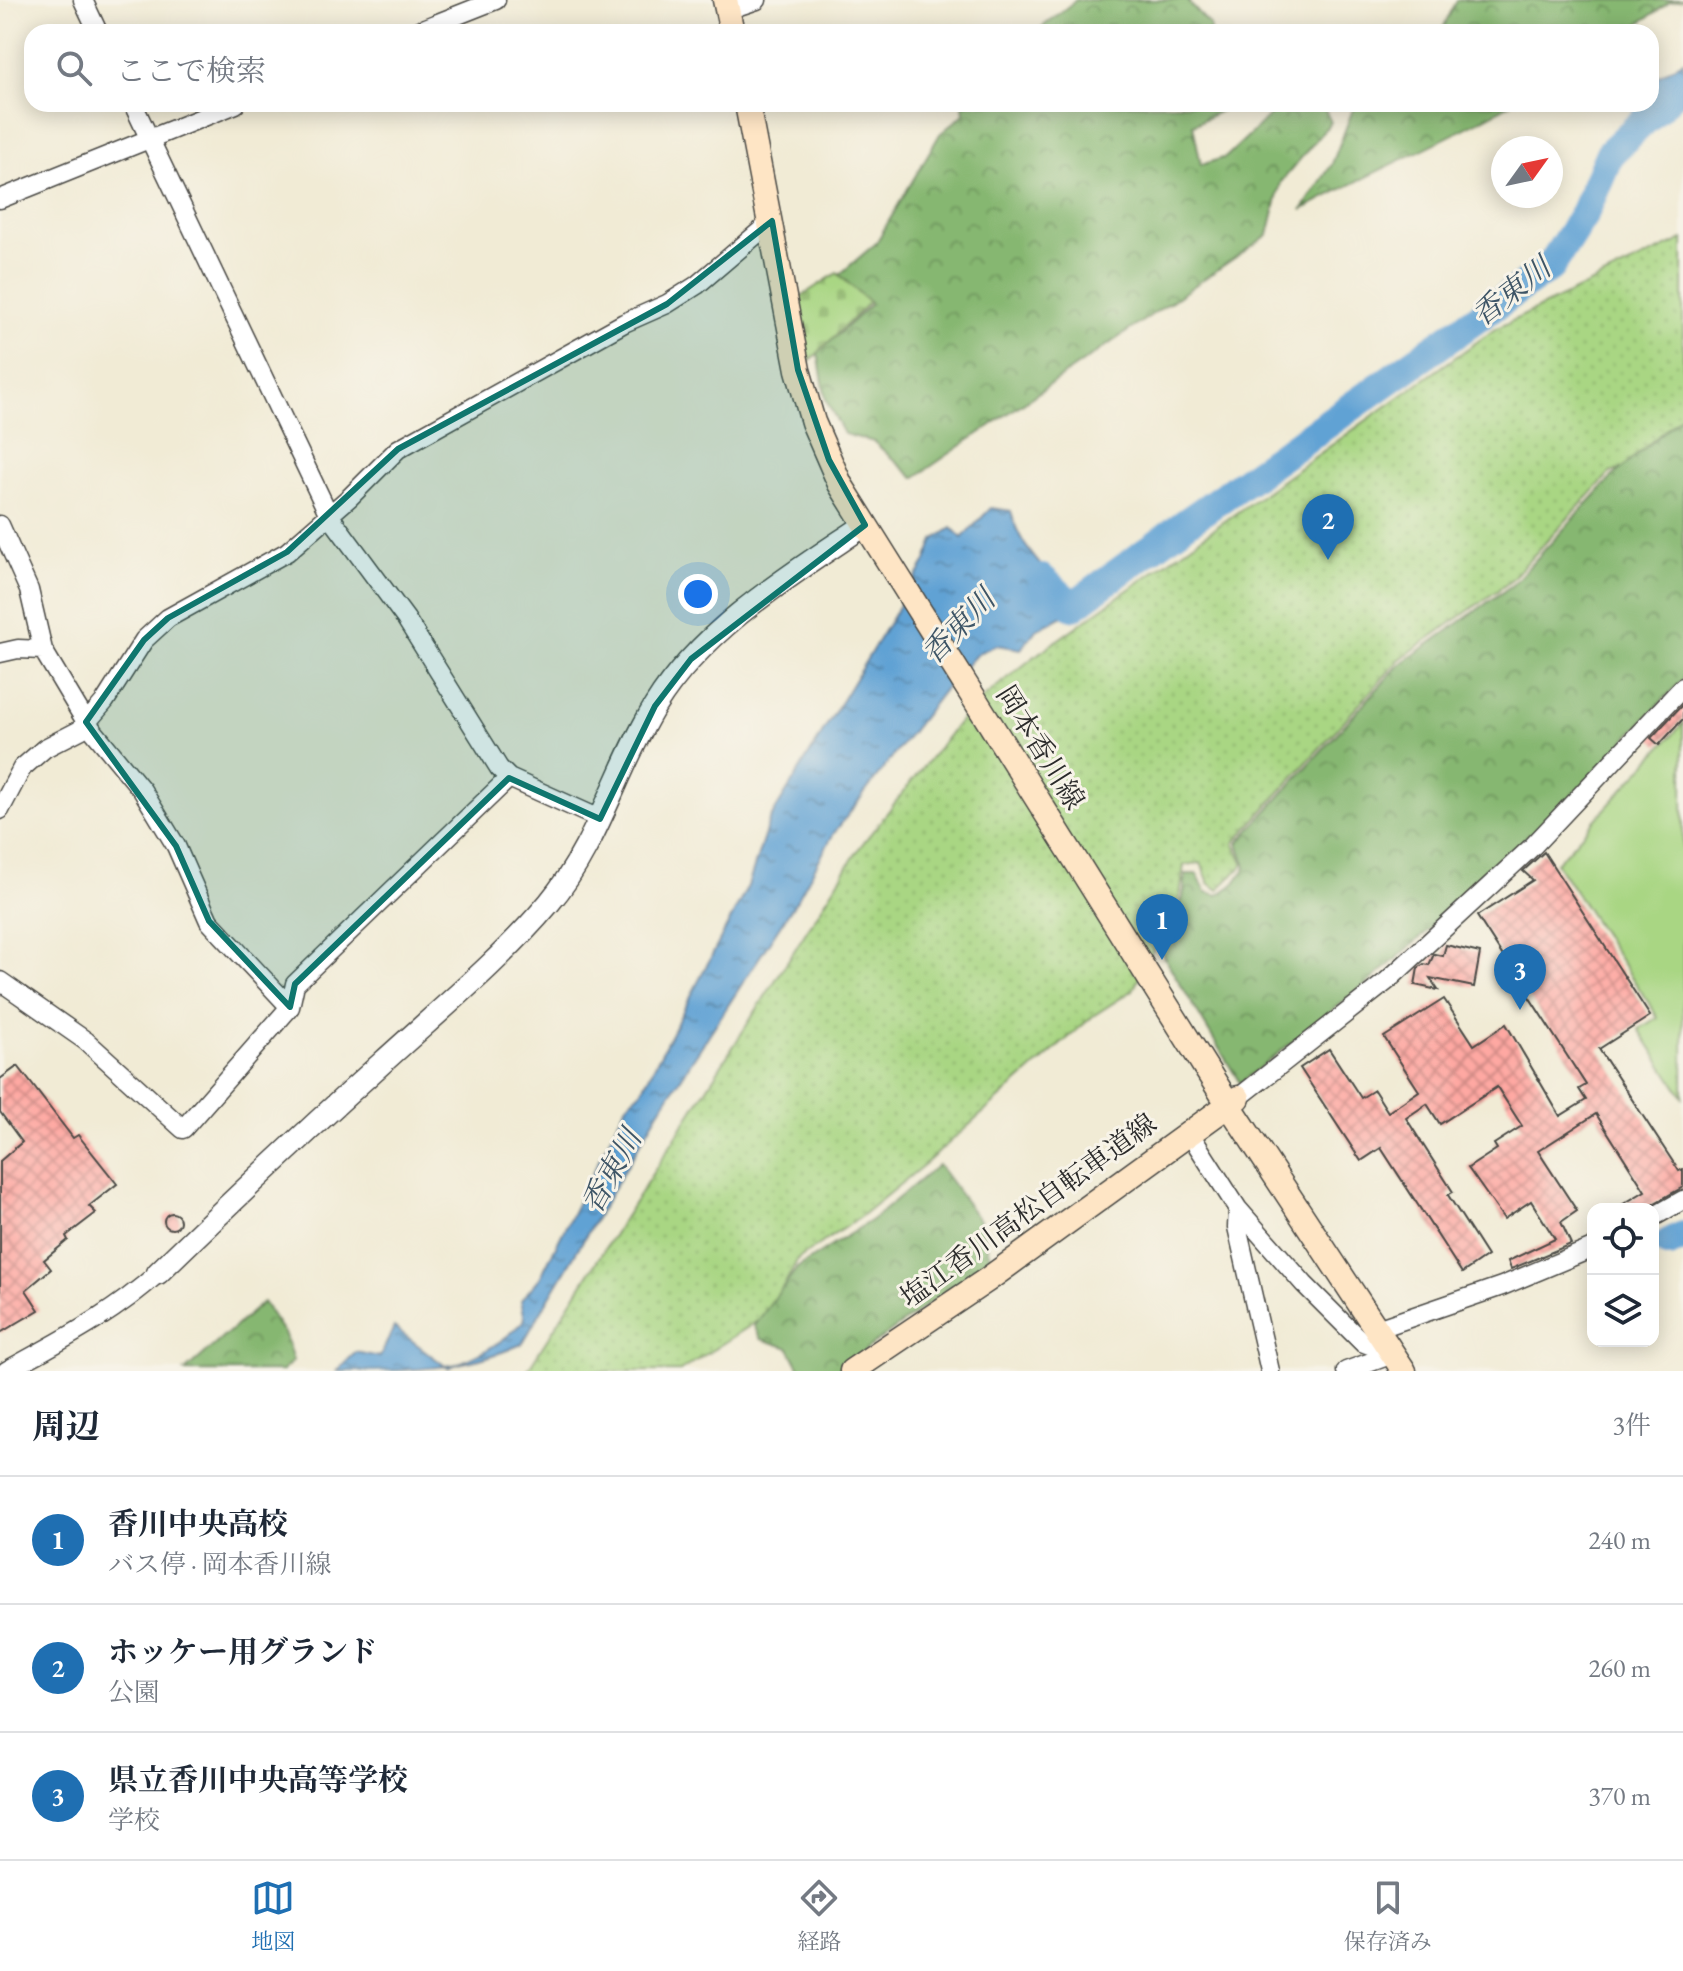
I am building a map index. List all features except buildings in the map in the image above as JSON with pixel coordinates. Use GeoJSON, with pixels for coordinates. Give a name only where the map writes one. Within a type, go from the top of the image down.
{"type":"FeatureCollection","features":[{"type":"Feature","properties":{"kind":"main road","name":"岡本香川線"},"geometry":{"type":"LineString","coordinates":[[749,112],[772,221],[798,370],[813,422],[840,484],[1398,1362]]}},
{"type":"Feature","properties":{"kind":"main road","name":"塩江香川高松自転車道線"},"geometry":{"type":"LineString","coordinates":[[852,1371],[1037,1244],[1232,1100]]}},
{"type":"Feature","properties":{"kind":"street"},"geometry":{"type":"LineString","coordinates":[[83,0],[94,24]]}},
{"type":"Feature","properties":{"kind":"street"},"geometry":{"type":"LineString","coordinates":[[435,24],[496,0]]}},
{"type":"Feature","properties":{"kind":"street"},"geometry":{"type":"LineString","coordinates":[[728,14],[757,0]]}},
{"type":"Feature","properties":{"kind":"street"},"geometry":{"type":"LineString","coordinates":[[137,112],[329,515],[406,619],[499,768],[509,778],[600,819]]}},
{"type":"Feature","properties":{"kind":"street"},"geometry":{"type":"LineString","coordinates":[[0,199],[216,112]]}},
{"type":"Feature","properties":{"kind":"street"},"geometry":{"type":"LineString","coordinates":[[0,810],[22,768],[45,748],[80,730],[105,701],[144,640],[168,618],[287,552],[398,449],[624,323],[667,304],[697,285],[772,221]]}},
{"type":"Feature","properties":{"kind":"street"},"geometry":{"type":"LineString","coordinates":[[0,525],[29,590],[43,650],[86,722],[142,790],[176,846],[209,921],[290,1007]]}},
{"type":"Feature","properties":{"kind":"street"},"geometry":{"type":"LineString","coordinates":[[6,1371],[126,1302],[278,1157],[504,954],[552,899],[581,858],[655,706],[691,659],[803,567],[865,525]]}},
{"type":"Feature","properties":{"kind":"street"},"geometry":{"type":"LineString","coordinates":[[0,653],[18,649],[43,650]]}},
{"type":"Feature","properties":{"kind":"street"},"geometry":{"type":"LineString","coordinates":[[1232,1100],[1410,960],[1533,846],[1683,687]]}},
{"type":"Feature","properties":{"kind":"street"},"geometry":{"type":"LineString","coordinates":[[0,981],[86,1041],[183,1129],[290,1007],[295,984],[509,778]]}},
{"type":"Feature","properties":{"kind":"street"},"geometry":{"type":"LineString","coordinates":[[1188,1131],[1238,1209],[1362,1342],[1398,1362]]}},
{"type":"Feature","properties":{"kind":"street"},"geometry":{"type":"LineString","coordinates":[[1659,1214],[1683,1200]]}},
{"type":"Feature","properties":{"kind":"street"},"geometry":{"type":"LineString","coordinates":[[1238,1209],[1237,1227],[1270,1371]]}},
{"type":"Feature","properties":{"kind":"street"},"geometry":{"type":"LineString","coordinates":[[1377,1329],[1502,1286],[1587,1251]]}},
{"type":"Feature","properties":{"kind":"street"},"geometry":{"type":"LineString","coordinates":[[1346,1371],[1398,1362]]}},
{"type":"Feature","properties":{"kind":"highlighted area"},"geometry":{"type":"Polygon","coordinates":[[[772,221],[798,370],[829,460],[865,525],[691,659],[655,706],[600,819],[509,778],[295,984],[290,1007],[209,921],[176,846],[86,722],[144,640],[168,618],[287,552],[398,449],[667,304],[772,221]]]}},
{"type":"Feature","properties":{"kind":"green space"},"geometry":{"type":"Polygon","coordinates":[[[1076,0],[1190,0],[1188,2],[1209,24],[1046,24],[1076,0]]]}},
{"type":"Feature","properties":{"kind":"green space"},"geometry":{"type":"Polygon","coordinates":[[[1457,0],[1683,0],[1670,2],[1638,24],[1445,24],[1457,0]]]}},
{"type":"Feature","properties":{"kind":"green space"},"geometry":{"type":"Polygon","coordinates":[[[1218,112],[1193,125],[1201,165],[1226,157],[1274,112],[1326,112],[1331,122],[1281,182],[1268,235],[914,478],[874,442],[844,434],[826,400],[818,353],[871,304],[839,275],[876,243],[940,134],[964,114],[1218,112]]]}},
{"type":"Feature","properties":{"kind":"green space"},"geometry":{"type":"Polygon","coordinates":[[[1352,112],[1495,112],[1302,210],[1332,164],[1352,112]]]}},
{"type":"Feature","properties":{"kind":"green space"},"geometry":{"type":"Polygon","coordinates":[[[1683,239],[1683,435],[1673,450],[1610,473],[1508,583],[1400,659],[1234,843],[1244,864],[1218,890],[1209,883],[1201,863],[1184,865],[1180,897],[1133,990],[1093,1016],[860,1217],[798,1259],[768,1314],[680,1371],[527,1371],[860,847],[969,709],[1035,656],[1495,329],[1683,239]]]}},
{"type":"Feature","properties":{"kind":"green space"},"geometry":{"type":"Polygon","coordinates":[[[837,273],[869,302],[809,362],[797,299],[837,273]]]}},
{"type":"Feature","properties":{"kind":"green space"},"geometry":{"type":"Polygon","coordinates":[[[1683,414],[1683,679],[1528,843],[1373,979],[1240,1083],[1158,947],[1183,898],[1186,874],[1197,874],[1206,892],[1218,895],[1234,884],[1246,867],[1238,843],[1398,666],[1512,585],[1613,476],[1683,414]]]}},
{"type":"Feature","properties":{"kind":"green space"},"geometry":{"type":"Polygon","coordinates":[[[1683,723],[1683,1097],[1639,1029],[1658,1017],[1556,863],[1683,723]]]}},
{"type":"Feature","properties":{"kind":"green space"},"geometry":{"type":"Polygon","coordinates":[[[938,1165],[979,1220],[991,1259],[836,1371],[801,1371],[789,1348],[761,1339],[754,1326],[797,1268],[873,1219],[938,1165]]]}},
{"type":"Feature","properties":{"kind":"green space"},"geometry":{"type":"Polygon","coordinates":[[[263,1302],[285,1335],[293,1361],[282,1371],[185,1371],[263,1302]]]}},
{"type":"Feature","properties":{"kind":"water"},"geometry":{"type":"Polygon","coordinates":[[[1683,61],[1683,99],[1659,112],[1659,75],[1683,61]]]}},
{"type":"Feature","properties":{"kind":"water"},"geometry":{"type":"Polygon","coordinates":[[[1644,112],[1658,112],[1645,119],[1644,112]]]}},
{"type":"Feature","properties":{"kind":"water"},"geometry":{"type":"Polygon","coordinates":[[[991,508],[1011,511],[1015,526],[1029,551],[1065,594],[1073,606],[1071,612],[1036,630],[1021,649],[996,645],[978,653],[946,687],[834,833],[798,898],[658,1113],[522,1344],[457,1364],[499,1342],[525,1319],[521,1300],[540,1278],[627,1104],[642,1090],[748,886],[769,821],[925,563],[934,540],[952,528],[962,538],[991,508]]]}},
{"type":"Feature","properties":{"kind":"water"},"geometry":{"type":"Polygon","coordinates":[[[394,1327],[445,1366],[337,1371],[356,1352],[380,1357],[394,1327]]]}},
{"type":"Feature","properties":{"kind":"waterway","name":"香東川"},"geometry":{"type":"LineString","coordinates":[[1659,107],[1683,84]]}},
{"type":"Feature","properties":{"kind":"waterway","name":"香東川"},"geometry":{"type":"LineString","coordinates":[[1042,579],[1073,606],[1550,267],[1584,214],[1610,153],[1653,112]]}},
{"type":"Feature","properties":{"kind":"waterway"},"geometry":{"type":"LineString","coordinates":[[1669,1243],[1683,1236]]}},
{"type":"Feature","properties":{"kind":"place","name":"ホッケー用グランド"},"geometry":{"type":"Point","coordinates":[1328,560]}},
{"type":"Feature","properties":{"kind":"place","name":"香川中央高校"},"geometry":{"type":"Point","coordinates":[1162,960]}},
{"type":"Feature","properties":{"kind":"place","name":"県立香川中央高等学校"},"geometry":{"type":"Point","coordinates":[1520,1010]}}]}
